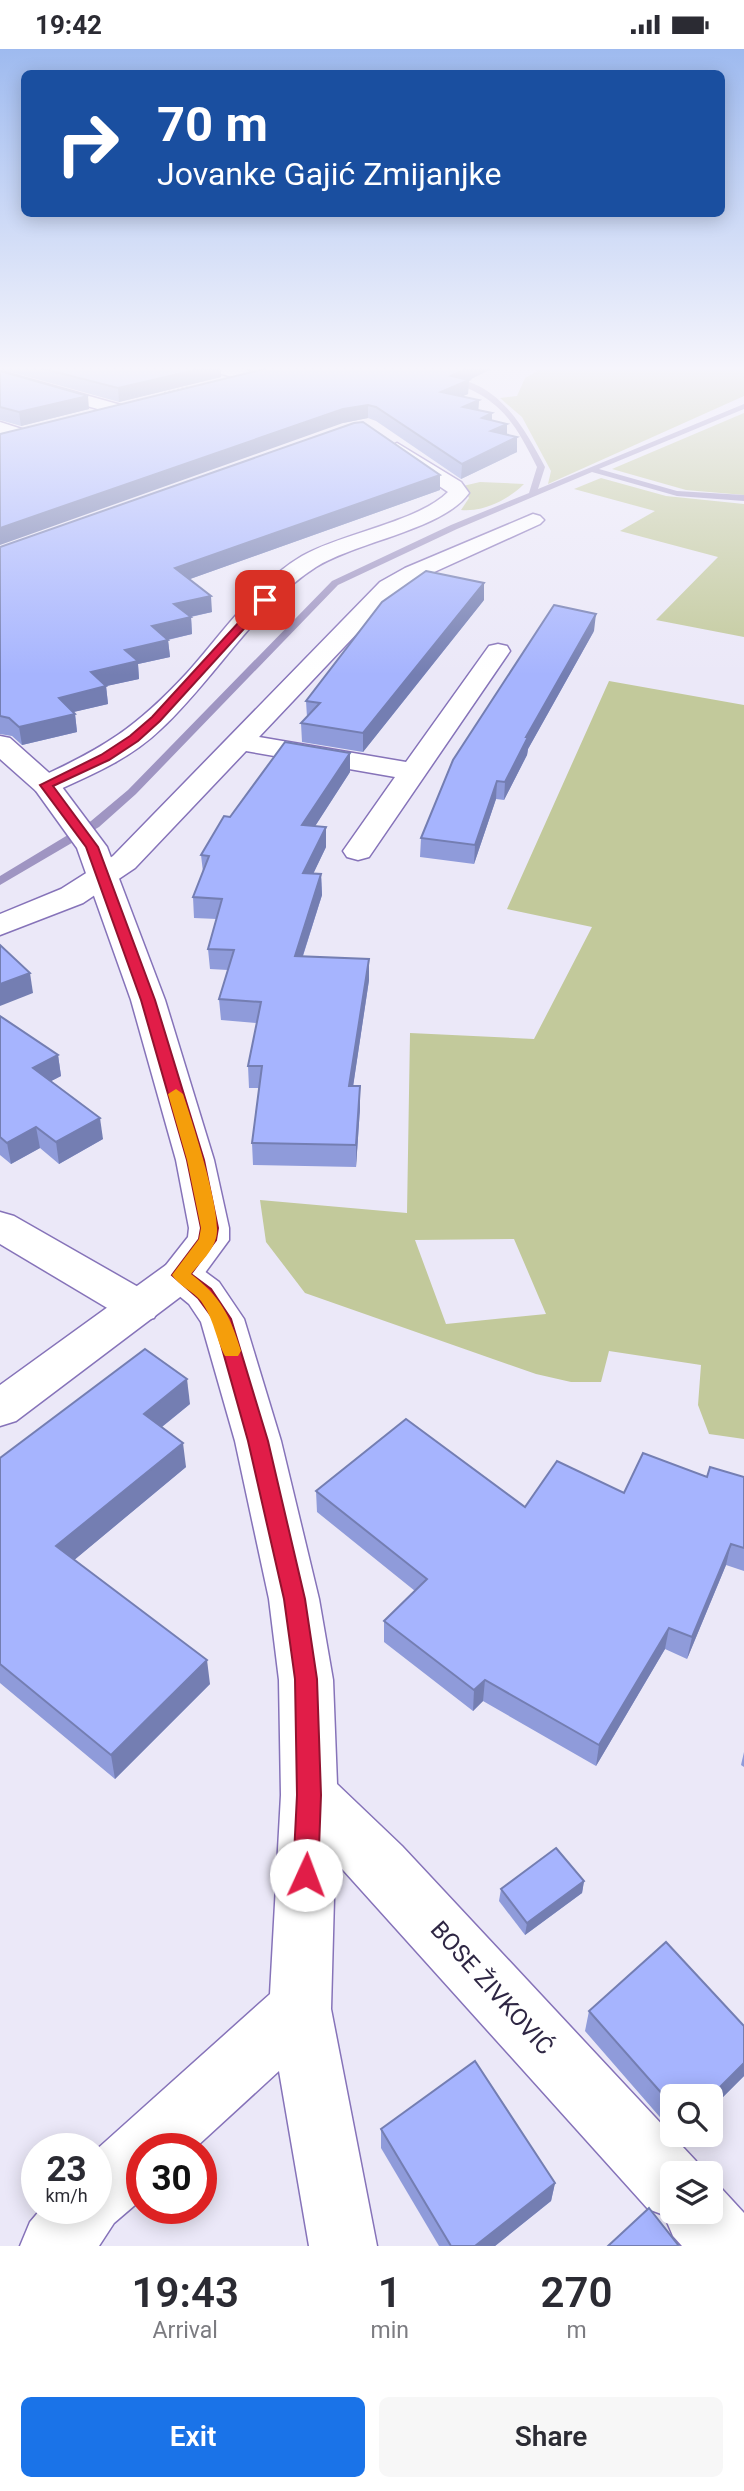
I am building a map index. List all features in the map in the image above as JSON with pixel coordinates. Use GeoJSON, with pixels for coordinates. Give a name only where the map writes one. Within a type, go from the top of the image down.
{"type":"FeatureCollection","features":[{"type":"Feature","properties":{"kind":"street"},"geometry":{"type":"LineString","coordinates":[[46,785],[105,758],[134,739],[296,570],[333,549],[454,500],[458,493],[454,486],[431,471]]}},
{"type":"Feature","properties":{"kind":"street"},"geometry":{"type":"LineString","coordinates":[[89,848],[142,846],[398,579],[533,520]]}},
{"type":"Feature","properties":{"kind":"street"},"geometry":{"type":"LineString","coordinates":[[358,851],[498,651]]}},
{"type":"Feature","properties":{"kind":"street"},"geometry":{"type":"LineString","coordinates":[[242,742],[412,772]]}},
{"type":"Feature","properties":{"kind":"street"},"geometry":{"type":"LineString","coordinates":[[0,744],[46,785],[89,848],[148,1000],[195,1160],[208,1215],[208,1240],[160,1291],[0,1409]]}},
{"type":"Feature","properties":{"kind":"street"},"geometry":{"type":"LineString","coordinates":[[0,925],[72,896],[89,848]]}},
{"type":"Feature","properties":{"kind":"street"},"geometry":{"type":"LineString","coordinates":[[0,1226],[160,1291],[204,1293],[222,1319],[258,1441],[295,1599],[306,1679],[309,1795],[300,2008],[343,2246]]}},
{"type":"Feature","properties":{"kind":"street","name":"BOSE ŽIVKOVIĆ"},"geometry":{"type":"LineString","coordinates":[[309,1795],[381,1866],[660,2172]]}},
{"type":"Feature","properties":{"kind":"street"},"geometry":{"type":"LineString","coordinates":[[162,2133],[300,2008]]}},
{"type":"Feature","properties":{"kind":"street"},"geometry":{"type":"LineString","coordinates":[[112,2181],[126,2167]]}},
{"type":"Feature","properties":{"kind":"street"},"geometry":{"type":"LineString","coordinates":[[54,2246],[73,2224]]}},
{"type":"Feature","properties":{"kind":"street"},"geometry":{"type":"LineString","coordinates":[[708,2224],[728,2246]]}},
{"type":"Feature","properties":{"kind":"green space"},"geometry":{"type":"Polygon","coordinates":[[[551,471],[578,471],[548,484],[551,471]]]}},
{"type":"Feature","properties":{"kind":"green space"},"geometry":{"type":"Polygon","coordinates":[[[617,471],[744,471],[744,495],[686,490],[617,471]]]}},
{"type":"Feature","properties":{"kind":"green space"},"geometry":{"type":"Polygon","coordinates":[[[601,478],[666,496],[744,504],[744,637],[656,620],[718,557],[620,531],[655,511],[574,489],[601,478]]]}},
{"type":"Feature","properties":{"kind":"green space"},"geometry":{"type":"Polygon","coordinates":[[[480,482],[524,484],[495,504],[461,510],[469,498],[463,486],[480,482]]]}},
{"type":"Feature","properties":{"kind":"green space"},"geometry":{"type":"Polygon","coordinates":[[[609,681],[744,705],[744,1439],[709,1434],[698,1405],[701,1365],[609,1351],[601,1382],[571,1382],[536,1374],[305,1293],[266,1242],[260,1200],[407,1213],[410,1033],[534,1039],[592,927],[507,909],[609,681]],[[514,1239],[415,1240],[446,1324],[546,1314],[514,1239]]]}},
{"type":"Feature","properties":{"kind":"building"},"geometry":{"type":"Polygon","coordinates":[[[0,471],[166,471],[0,528],[0,471]]]}},
{"type":"Feature","properties":{"kind":"building"},"geometry":{"type":"Polygon","coordinates":[[[218,471],[434,471],[440,475],[175,568],[211,596],[174,604],[191,617],[152,626],[168,640],[125,650],[138,661],[91,672],[106,686],[59,698],[75,714],[19,727],[9,718],[0,716],[0,547],[218,471]]]}},
{"type":"Feature","properties":{"kind":"building"},"geometry":{"type":"Polygon","coordinates":[[[426,571],[484,583],[363,733],[301,723],[320,703],[306,701],[382,602],[426,571]]]}},
{"type":"Feature","properties":{"kind":"building"},"geometry":{"type":"Polygon","coordinates":[[[554,605],[596,614],[526,737],[505,782],[497,781],[475,845],[421,838],[453,760],[554,605]]]}},
{"type":"Feature","properties":{"kind":"building"},"geometry":{"type":"Polygon","coordinates":[[[285,742],[350,753],[302,825],[326,827],[303,873],[321,874],[295,956],[369,959],[349,1086],[360,1086],[356,1145],[252,1143],[262,1066],[248,1066],[261,1002],[219,999],[234,950],[208,949],[222,899],[193,897],[209,856],[201,855],[224,816],[230,817],[285,742]]]}},
{"type":"Feature","properties":{"kind":"building"},"geometry":{"type":"Polygon","coordinates":[[[0,945],[30,973],[0,984],[0,945]]]}},
{"type":"Feature","properties":{"kind":"building"},"geometry":{"type":"Polygon","coordinates":[[[0,1016],[58,1055],[33,1068],[100,1118],[56,1142],[36,1127],[7,1143],[0,1137],[0,1016]]]}},
{"type":"Feature","properties":{"kind":"building"},"geometry":{"type":"Polygon","coordinates":[[[145,1349],[187,1379],[144,1414],[183,1443],[56,1546],[207,1660],[111,1755],[0,1664],[0,1458],[145,1349]]]}},
{"type":"Feature","properties":{"kind":"building"},"geometry":{"type":"Polygon","coordinates":[[[406,1419],[525,1507],[557,1461],[624,1493],[643,1453],[707,1477],[710,1467],[744,1477],[744,1548],[731,1544],[692,1637],[669,1628],[599,1745],[485,1680],[474,1690],[384,1621],[427,1579],[316,1491],[406,1419]]]}},
{"type":"Feature","properties":{"kind":"building"},"geometry":{"type":"Polygon","coordinates":[[[556,1848],[584,1881],[527,1923],[501,1889],[556,1848]]]}},
{"type":"Feature","properties":{"kind":"building"},"geometry":{"type":"Polygon","coordinates":[[[666,1942],[744,2026],[744,2063],[723,2084],[660,2084],[660,2091],[589,2011],[666,1942]]]}},
{"type":"Feature","properties":{"kind":"building"},"geometry":{"type":"Polygon","coordinates":[[[475,2061],[555,2183],[475,2246],[451,2246],[381,2129],[475,2061]]]}},
{"type":"Feature","properties":{"kind":"building"},"geometry":{"type":"Polygon","coordinates":[[[649,2208],[679,2246],[608,2246],[649,2208]]]}},
{"type":"Feature","properties":{"kind":"waterway"},"geometry":{"type":"LineString","coordinates":[[532,494],[540,471]]}},
{"type":"Feature","properties":{"kind":"waterway"},"geometry":{"type":"LineString","coordinates":[[532,494],[589,471]]}},
{"type":"Feature","properties":{"kind":"waterway"},"geometry":{"type":"LineString","coordinates":[[595,471],[677,493],[744,498]]}},
{"type":"Feature","properties":{"kind":"waterway"},"geometry":{"type":"LineString","coordinates":[[0,881],[95,824],[132,792],[335,583],[454,527],[532,494]]}},
{"type":"Feature","properties":{"kind":"slow traffic"},"geometry":{"type":"LineString","coordinates":[[176,1094],[195,1160],[209,1228],[208,1240],[181,1275],[204,1293],[222,1319],[232,1351]]}},
{"type":"Feature","properties":{"kind":"route"},"geometry":{"type":"LineString","coordinates":[[265,600],[156,719],[134,739],[105,758],[46,785],[74,819],[92,847],[148,1000],[195,1160],[208,1215],[208,1240],[181,1275],[204,1293],[222,1319],[258,1441],[295,1599],[306,1679],[309,1795],[306,1875]]}}]}
